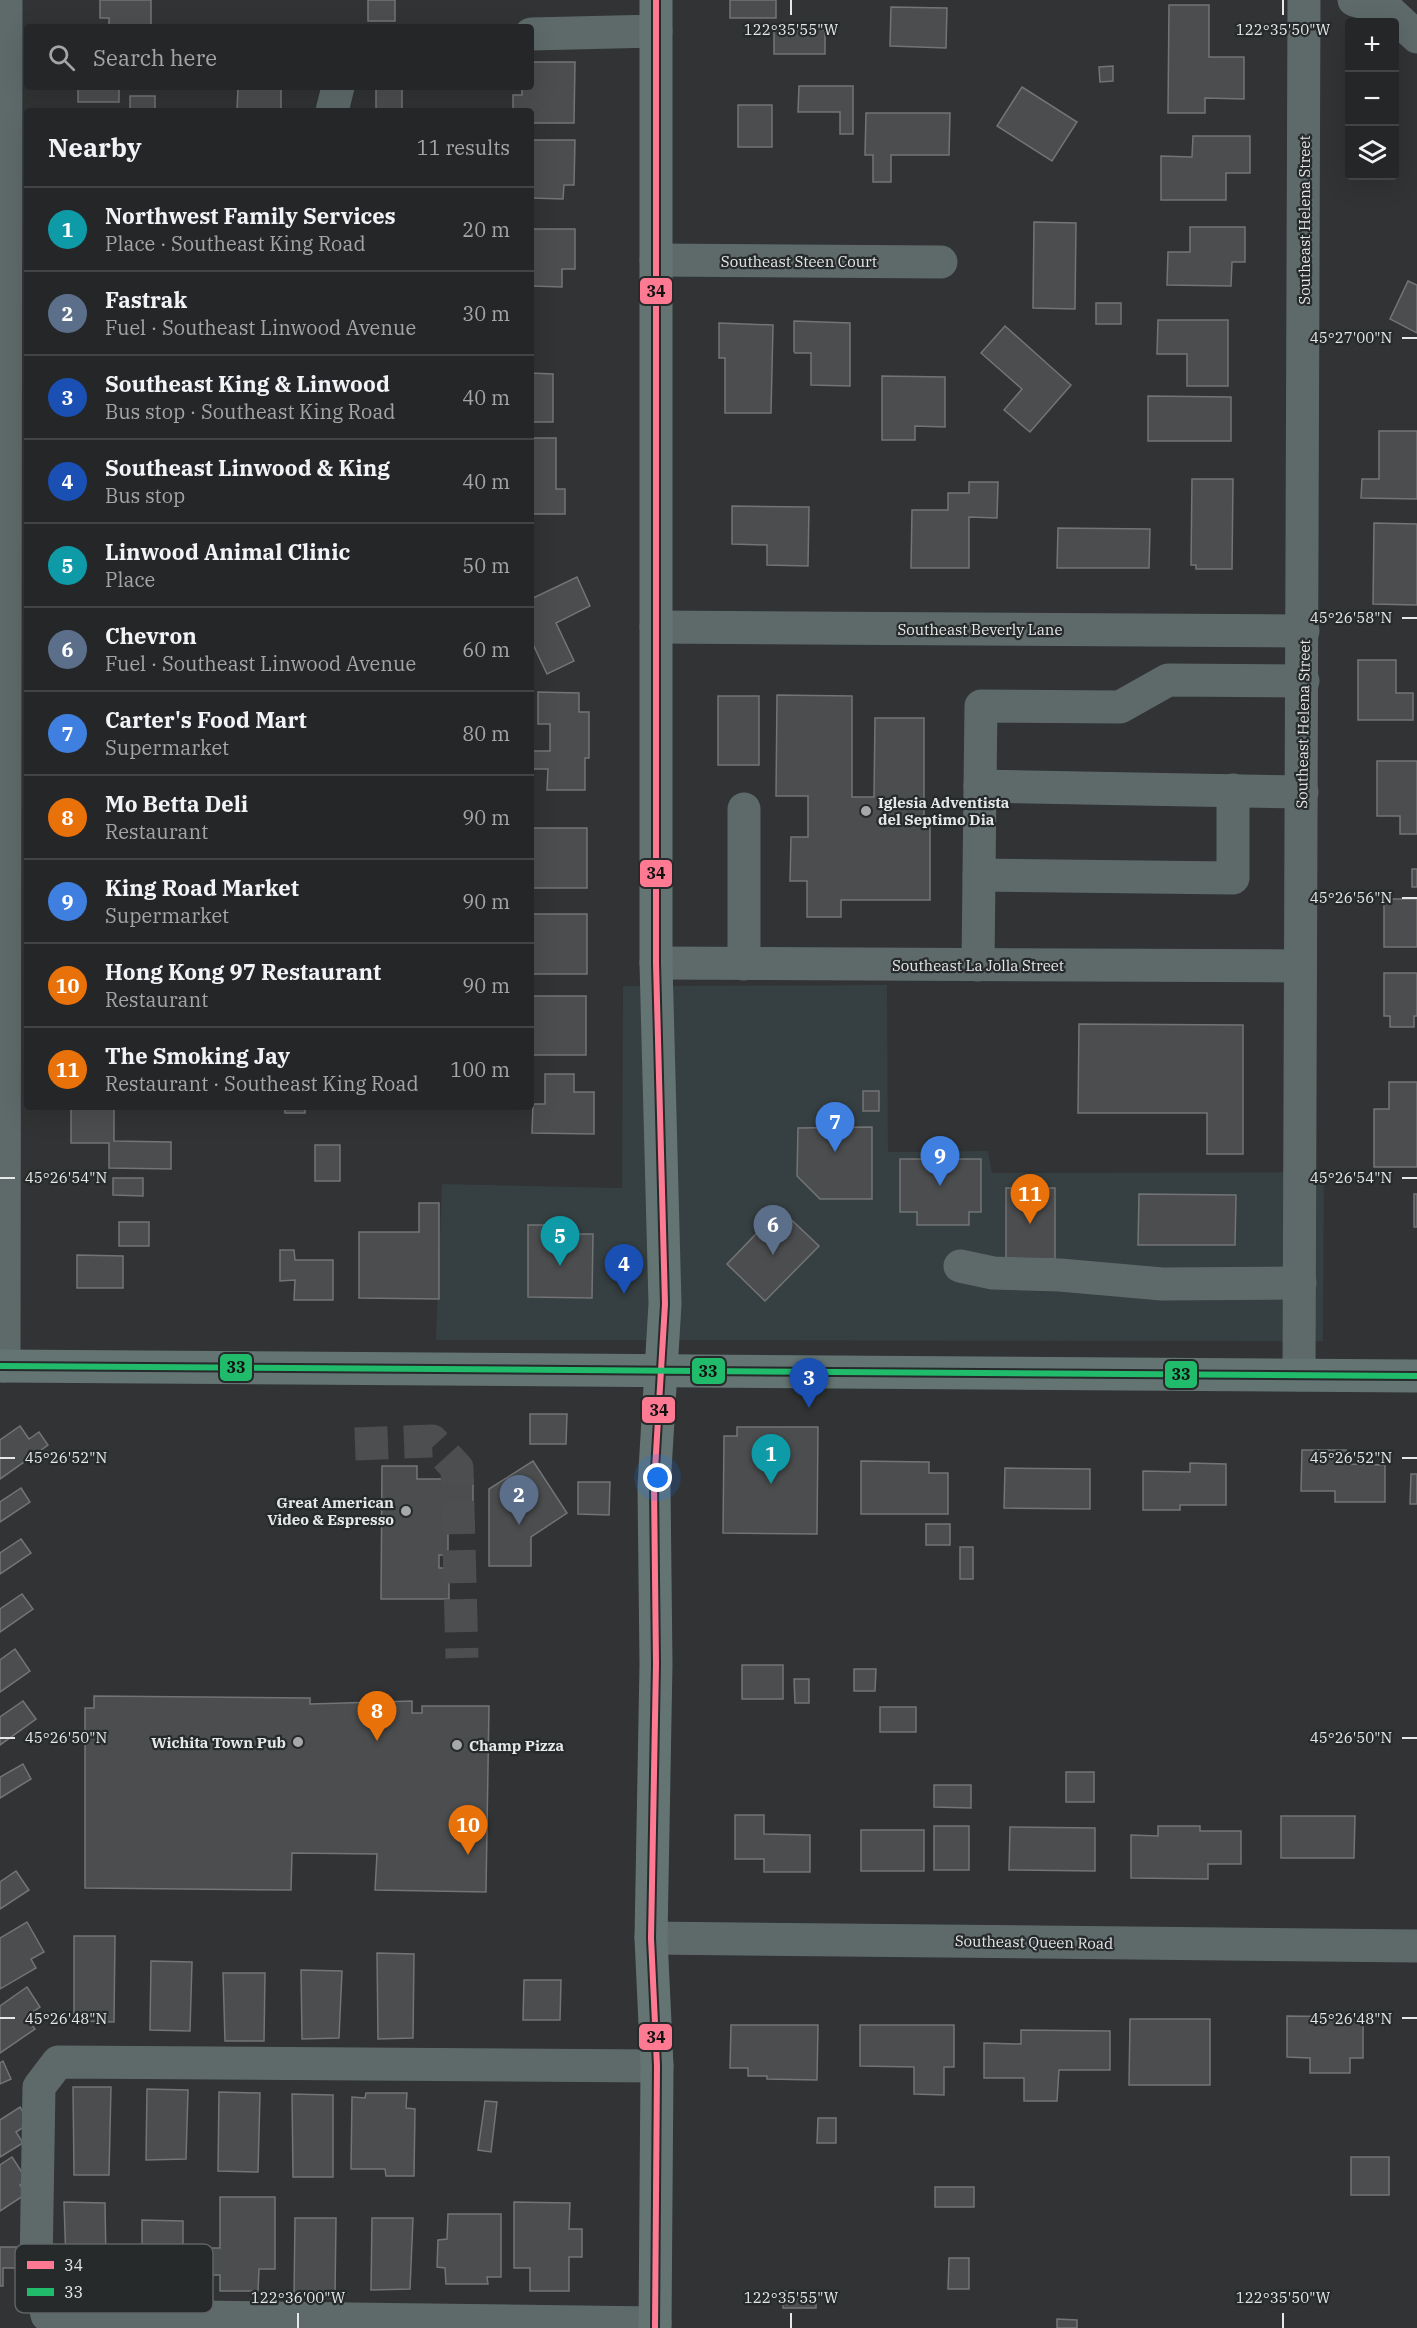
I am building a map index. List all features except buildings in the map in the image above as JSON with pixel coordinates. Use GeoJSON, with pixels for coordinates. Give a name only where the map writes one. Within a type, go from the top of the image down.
{"type":"FeatureCollection","features":[{"type":"Feature","properties":{"kind":"main road"},"geometry":{"type":"LineString","coordinates":[[655,2326],[657,2066],[651,1938],[656,1664],[654,1486],[665,1304],[656,963],[656,16]]}},
{"type":"Feature","properties":{"kind":"main road"},"geometry":{"type":"LineString","coordinates":[[2,1366],[1417,1376]]}},
{"type":"Feature","properties":{"kind":"street"},"geometry":{"type":"LineString","coordinates":[[2,1366],[6,0]]}},
{"type":"Feature","properties":{"kind":"street","name":"Southeast Helena Street"},"geometry":{"type":"LineString","coordinates":[[1299,1375],[1304,0]]}},
{"type":"Feature","properties":{"kind":"street"},"geometry":{"type":"LineString","coordinates":[[1354,0],[1388,9],[1417,37]]}},
{"type":"Feature","properties":{"kind":"street"},"geometry":{"type":"LineString","coordinates":[[534,34],[656,16]]}},
{"type":"Feature","properties":{"kind":"street"},"geometry":{"type":"LineString","coordinates":[[333,108],[337,90]]}},
{"type":"Feature","properties":{"kind":"street","name":"Southeast Steen Court"},"geometry":{"type":"LineString","coordinates":[[656,260],[941,262]]}},
{"type":"Feature","properties":{"kind":"street","name":"Southeast Beverly Lane"},"geometry":{"type":"LineString","coordinates":[[656,627],[1303,631]]}},
{"type":"Feature","properties":{"kind":"street"},"geometry":{"type":"LineString","coordinates":[[978,965],[981,706],[1120,707],[1168,680],[1303,681]]}},
{"type":"Feature","properties":{"kind":"street"},"geometry":{"type":"LineString","coordinates":[[980,786],[1302,792]]}},
{"type":"Feature","properties":{"kind":"street"},"geometry":{"type":"LineString","coordinates":[[979,875],[1233,878],[1233,790]]}},
{"type":"Feature","properties":{"kind":"street"},"geometry":{"type":"LineString","coordinates":[[744,809],[744,964]]}},
{"type":"Feature","properties":{"kind":"street","name":"Southeast La Jolla Street"},"geometry":{"type":"LineString","coordinates":[[656,963],[1300,966]]}},
{"type":"Feature","properties":{"kind":"street"},"geometry":{"type":"LineString","coordinates":[[960,1266],[993,1273],[1060,1275],[1162,1284],[1300,1282]]}},
{"type":"Feature","properties":{"kind":"street","name":"Southeast Queen Road"},"geometry":{"type":"LineString","coordinates":[[651,1938],[1417,1946]]}},
{"type":"Feature","properties":{"kind":"street"},"geometry":{"type":"LineString","coordinates":[[36,2244],[39,2087],[58,2062],[657,2066]]}},
{"type":"Feature","properties":{"kind":"street"},"geometry":{"type":"LineString","coordinates":[[47,2313],[47,2315],[655,2326]]}},
{"type":"Feature","properties":{"kind":"shaded area"},"geometry":{"type":"Polygon","coordinates":[[[887,985],[888,1152],[988,1151],[992,1173],[1324,1172],[1323,1341],[436,1340],[442,1184],[622,1188],[623,986],[887,985]]]}},
{"type":"Feature","properties":{"kind":"tunnel"},"geometry":{"type":"LineString","coordinates":[[355,1444],[432,1441],[457,1468],[462,1658]]}},
{"type":"Feature","properties":{"kind":"transit line","name":"34"},"geometry":{"type":"LineString","coordinates":[[655,2328],[657,2066],[651,1938],[656,1664],[654,1486],[665,1304],[656,963],[656,0]]}},
{"type":"Feature","properties":{"kind":"transit line","name":"33"},"geometry":{"type":"LineString","coordinates":[[0,1366],[1417,1376]]}},
{"type":"Feature","properties":{"kind":"place","name":"Iglesia Adventista del Septimo Dia"},"geometry":{"type":"Point","coordinates":[866,811]}},
{"type":"Feature","properties":{"kind":"place","name":"Carter's Food Mart"},"geometry":{"type":"Point","coordinates":[835,1152]}},
{"type":"Feature","properties":{"kind":"place","name":"King Road Market"},"geometry":{"type":"Point","coordinates":[940,1186]}},
{"type":"Feature","properties":{"kind":"place","name":"The Smoking Jay"},"geometry":{"type":"Point","coordinates":[1030,1224]}},
{"type":"Feature","properties":{"kind":"place","name":"Chevron"},"geometry":{"type":"Point","coordinates":[773,1255]}},
{"type":"Feature","properties":{"kind":"place","name":"Linwood Animal Clinic"},"geometry":{"type":"Point","coordinates":[560,1266]}},
{"type":"Feature","properties":{"kind":"place","name":"Southeast Linwood & King"},"geometry":{"type":"Point","coordinates":[624,1294]}},
{"type":"Feature","properties":{"kind":"place","name":"Southeast King & Linwood"},"geometry":{"type":"Point","coordinates":[809,1408]}},
{"type":"Feature","properties":{"kind":"place","name":"Northwest Family Services"},"geometry":{"type":"Point","coordinates":[771,1484]}},
{"type":"Feature","properties":{"kind":"place","name":"Great American Video & Espresso"},"geometry":{"type":"Point","coordinates":[406,1511]}},
{"type":"Feature","properties":{"kind":"place","name":"Fastrak"},"geometry":{"type":"Point","coordinates":[519,1525]}},
{"type":"Feature","properties":{"kind":"place","name":"Mo Betta Deli"},"geometry":{"type":"Point","coordinates":[377,1741]}},
{"type":"Feature","properties":{"kind":"place","name":"Wichita Town Pub"},"geometry":{"type":"Point","coordinates":[298,1742]}},
{"type":"Feature","properties":{"kind":"place","name":"Champ Pizza"},"geometry":{"type":"Point","coordinates":[457,1745]}},
{"type":"Feature","properties":{"kind":"place","name":"Hong Kong 97 Restaurant"},"geometry":{"type":"Point","coordinates":[468,1855]}}]}
